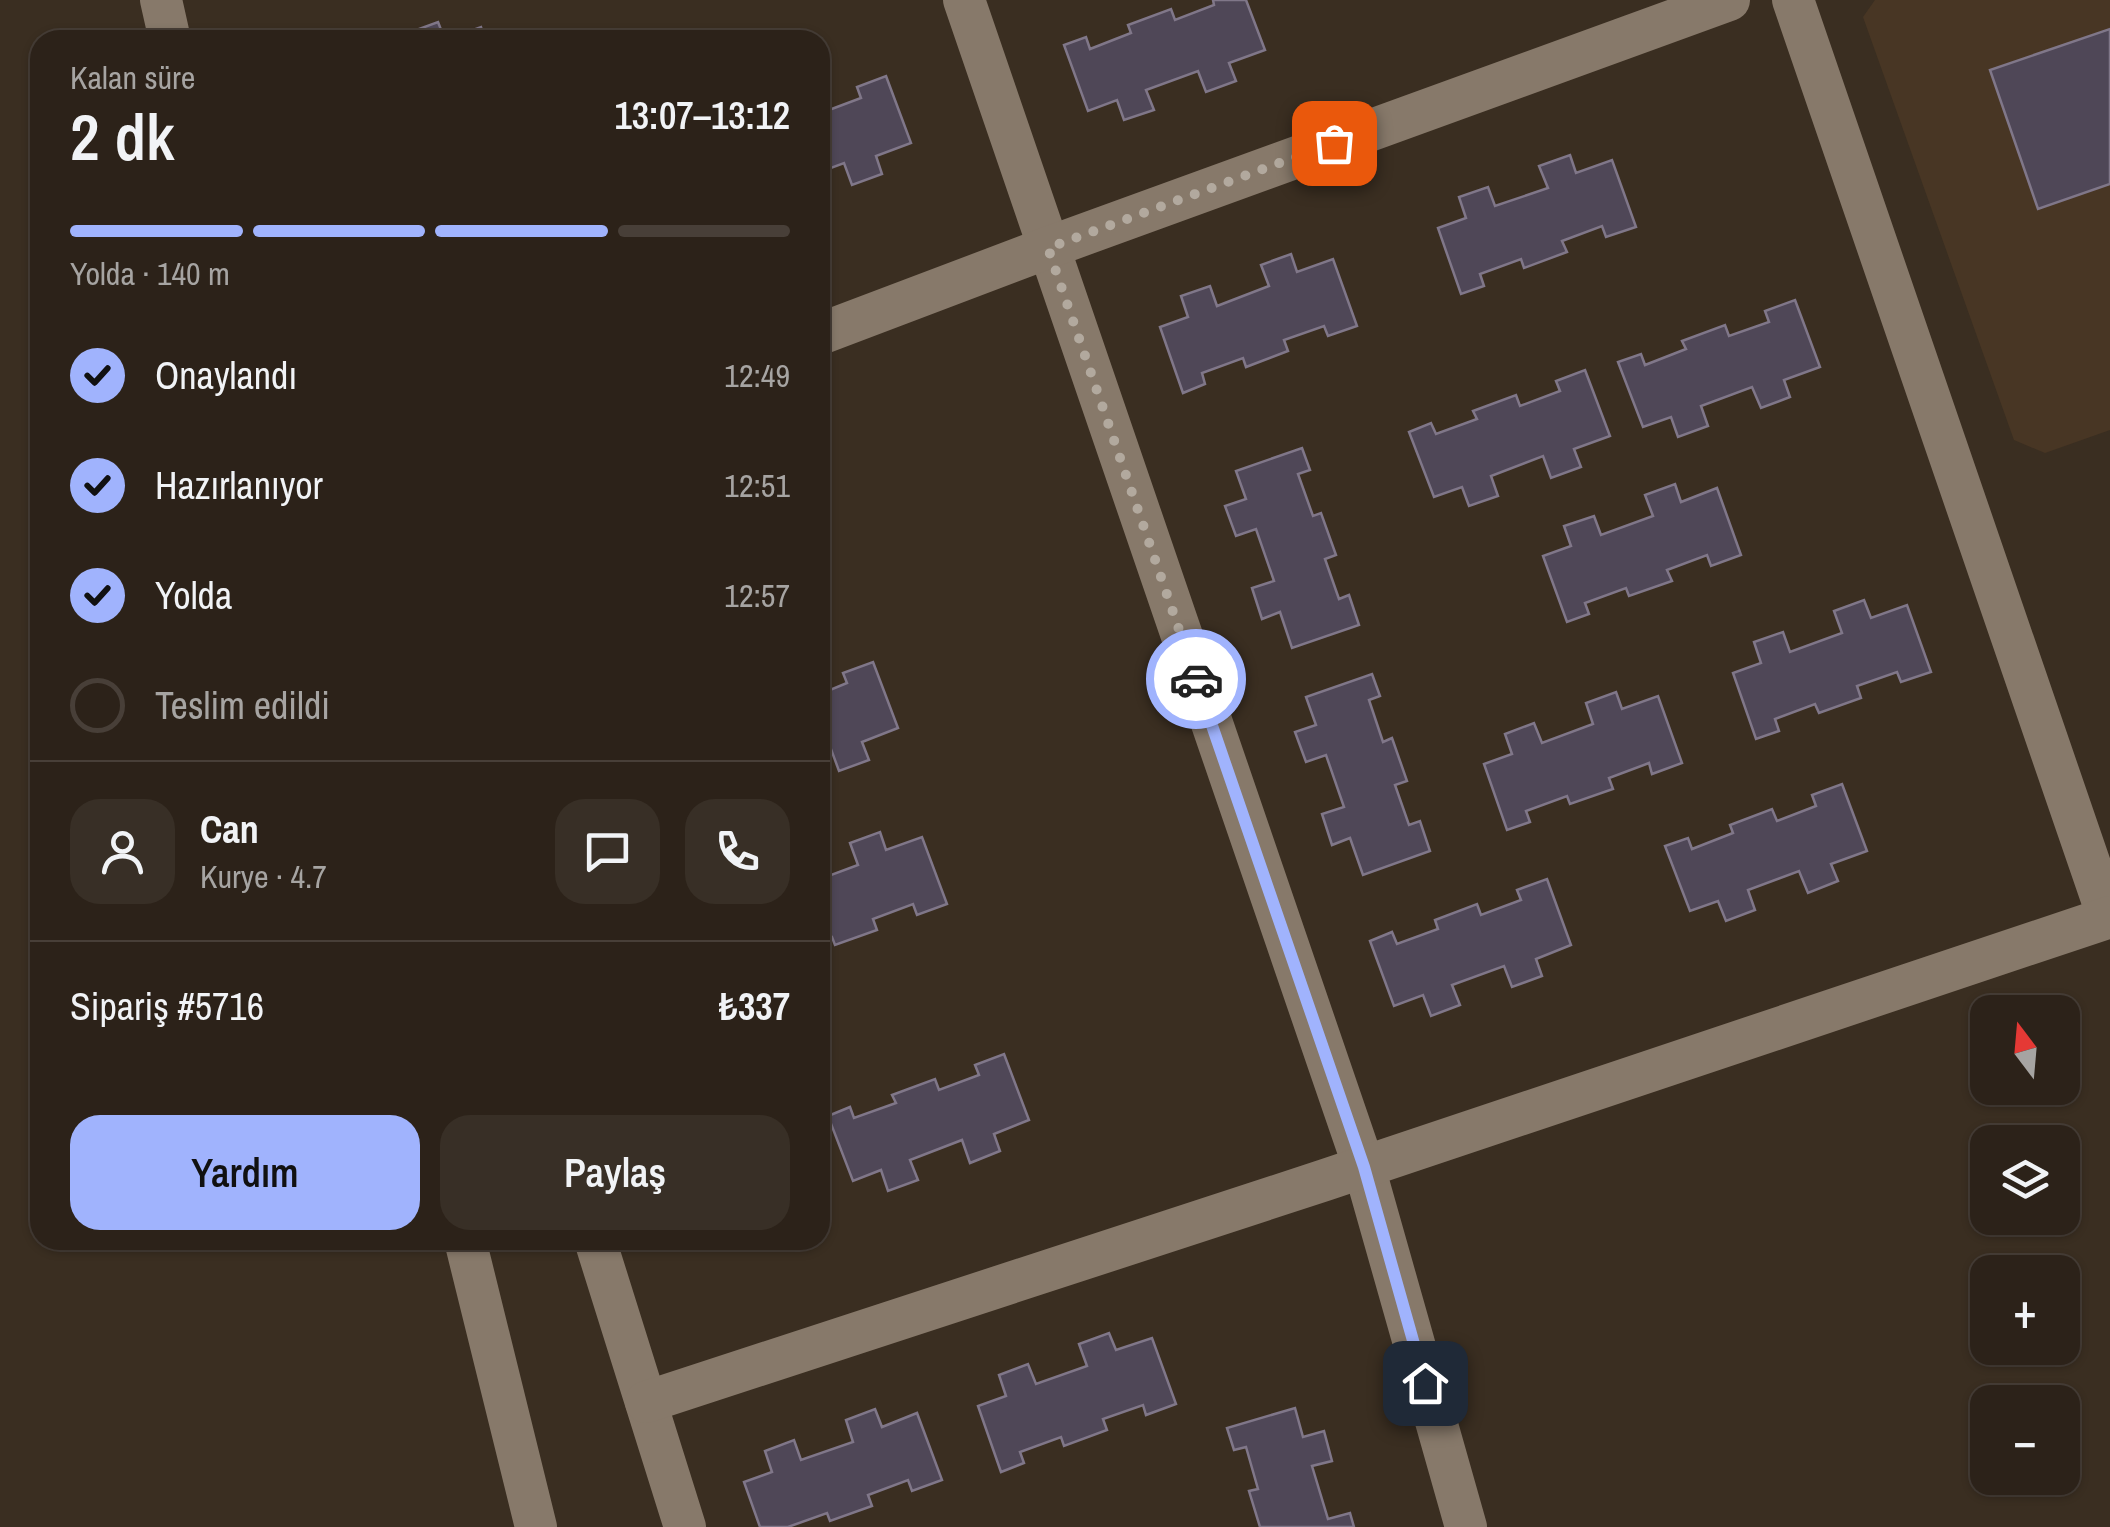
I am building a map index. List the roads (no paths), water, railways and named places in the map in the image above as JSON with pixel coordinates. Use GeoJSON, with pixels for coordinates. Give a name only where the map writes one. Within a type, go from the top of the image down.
{"type":"FeatureCollection","features":[{"type":"Feature","properties":{"kind":"street"},"geometry":{"type":"LineString","coordinates":[[161,0],[168,30]]}},
{"type":"Feature","properties":{"kind":"street"},"geometry":{"type":"LineString","coordinates":[[964,0],[1364,1167],[1466,1527]]}},
{"type":"Feature","properties":{"kind":"street"},"geometry":{"type":"LineString","coordinates":[[830,330],[1729,0]]}},
{"type":"Feature","properties":{"kind":"street"},"geometry":{"type":"LineString","coordinates":[[646,1402],[2109,917],[1793,0]]}},
{"type":"Feature","properties":{"kind":"street"},"geometry":{"type":"LineString","coordinates":[[467,1250],[536,1527]]}},
{"type":"Feature","properties":{"kind":"street"},"geometry":{"type":"LineString","coordinates":[[598,1250],[686,1527]]}}]}
